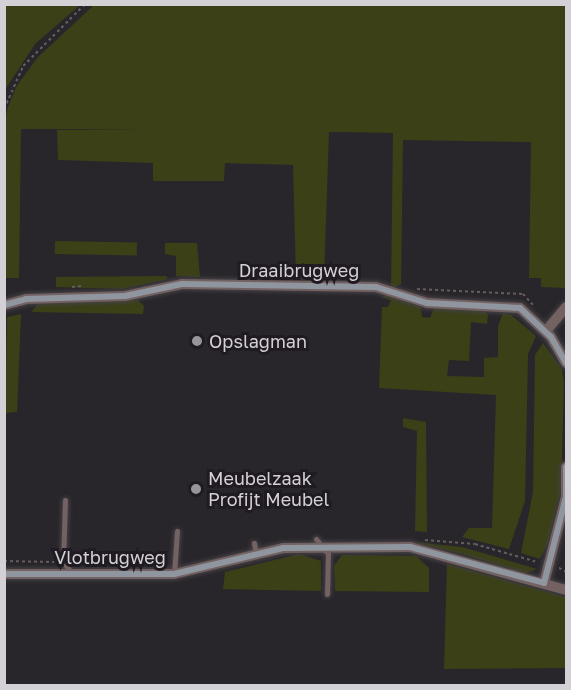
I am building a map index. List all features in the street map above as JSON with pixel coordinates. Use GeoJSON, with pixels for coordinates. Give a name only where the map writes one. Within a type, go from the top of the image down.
{"type":"FeatureCollection","features":[{"type":"Feature","properties":{"kind":"street","name":"Draaibrugweg"},"geometry":{"type":"LineString","coordinates":[[4,305],[26,299],[124,296],[182,284],[376,287],[427,303],[520,308],[546,331],[567,363]]}},
{"type":"Feature","properties":{"kind":"street"},"geometry":{"type":"LineString","coordinates":[[546,331],[567,307]]}},
{"type":"Feature","properties":{"kind":"street"},"geometry":{"type":"LineString","coordinates":[[544,583],[564,524],[567,467]]}},
{"type":"Feature","properties":{"kind":"street","name":"Vlotbrugweg"},"geometry":{"type":"LineString","coordinates":[[4,574],[72,574],[127,569],[174,574],[283,548],[319,543],[411,547],[567,590]]}},
{"type":"Feature","properties":{"kind":"lane"},"geometry":{"type":"LineString","coordinates":[[65,500],[63,562],[72,574]]}},
{"type":"Feature","properties":{"kind":"lane"},"geometry":{"type":"LineString","coordinates":[[174,574],[177,531]]}},
{"type":"Feature","properties":{"kind":"lane"},"geometry":{"type":"LineString","coordinates":[[254,543],[256,556]]}},
{"type":"Feature","properties":{"kind":"lane"},"geometry":{"type":"LineString","coordinates":[[319,543],[328,554],[327,594]]}},
{"type":"Feature","properties":{"kind":"path"},"geometry":{"type":"LineString","coordinates":[[4,108],[23,66],[85,4]]}},
{"type":"Feature","properties":{"kind":"green space"},"geometry":{"type":"Polygon","coordinates":[[[5,4],[80,5],[35,44],[5,90],[5,4]]]}},
{"type":"Feature","properties":{"kind":"green space"},"geometry":{"type":"Polygon","coordinates":[[[94,5],[566,5],[565,288],[541,287],[541,278],[529,278],[531,142],[403,140],[401,284],[391,290],[393,133],[341,132],[329,132],[324,278],[296,279],[293,165],[225,163],[224,181],[153,181],[153,163],[58,160],[57,130],[148,129],[21,129],[19,278],[5,278],[4,123],[8,107],[16,87],[37,58],[94,5]]]}},
{"type":"Feature","properties":{"kind":"green space"},"geometry":{"type":"Polygon","coordinates":[[[55,241],[137,242],[137,255],[55,254],[55,241]]]}},
{"type":"Feature","properties":{"kind":"green space"},"geometry":{"type":"Polygon","coordinates":[[[165,243],[197,243],[200,277],[176,276],[176,256],[165,254],[165,243]]]}},
{"type":"Feature","properties":{"kind":"green space"},"geometry":{"type":"Polygon","coordinates":[[[166,276],[168,279],[123,289],[56,287],[56,277],[166,276]]]}},
{"type":"Feature","properties":{"kind":"green space"},"geometry":{"type":"Polygon","coordinates":[[[386,295],[421,307],[422,317],[430,318],[434,308],[480,308],[488,314],[487,324],[471,322],[469,361],[449,360],[447,376],[484,377],[484,358],[498,357],[498,326],[503,313],[511,315],[536,336],[528,354],[525,501],[509,549],[462,537],[469,528],[492,528],[496,395],[379,388],[382,307],[388,307],[391,300],[382,297],[386,295]]]}},
{"type":"Feature","properties":{"kind":"green space"},"geometry":{"type":"Polygon","coordinates":[[[138,300],[144,306],[143,314],[31,312],[39,303],[138,300]]]}},
{"type":"Feature","properties":{"kind":"green space"},"geometry":{"type":"Polygon","coordinates":[[[21,314],[17,412],[5,413],[7,317],[21,314]]]}},
{"type":"Feature","properties":{"kind":"green space"},"geometry":{"type":"Polygon","coordinates":[[[543,343],[562,369],[564,383],[561,490],[548,543],[540,559],[521,553],[533,492],[535,355],[543,343]]]}},
{"type":"Feature","properties":{"kind":"green space"},"geometry":{"type":"Polygon","coordinates":[[[403,418],[426,422],[427,532],[415,531],[417,431],[403,427],[403,418]]]}},
{"type":"Feature","properties":{"kind":"green space"},"geometry":{"type":"Polygon","coordinates":[[[405,541],[462,547],[537,569],[525,574],[463,554],[405,541]]]}},
{"type":"Feature","properties":{"kind":"green space"},"geometry":{"type":"Polygon","coordinates":[[[299,554],[321,561],[321,591],[223,589],[225,572],[299,554]]]}},
{"type":"Feature","properties":{"kind":"green space"},"geometry":{"type":"Polygon","coordinates":[[[342,555],[416,556],[429,568],[429,592],[335,591],[334,566],[342,555]]]}},
{"type":"Feature","properties":{"kind":"green space"},"geometry":{"type":"Polygon","coordinates":[[[447,564],[566,597],[566,668],[444,669],[447,564]]]}},
{"type":"Feature","properties":{"kind":"transit line"},"geometry":{"type":"LineString","coordinates":[[4,305],[26,299],[125,296],[182,284],[376,287],[427,303],[520,308],[551,337],[566,363]]}},
{"type":"Feature","properties":{"kind":"transit line"},"geometry":{"type":"LineString","coordinates":[[544,583],[566,497],[566,467]]}},
{"type":"Feature","properties":{"kind":"transit line"},"geometry":{"type":"LineString","coordinates":[[4,574],[174,574],[283,548],[410,547],[544,583]]}},
{"type":"Feature","properties":{"kind":"place","name":"Opslagman"},"geometry":{"type":"Point","coordinates":[197,341]}},
{"type":"Feature","properties":{"kind":"place","name":"Meubelzaak Profijt Meubel"},"geometry":{"type":"Point","coordinates":[196,489]}}]}
